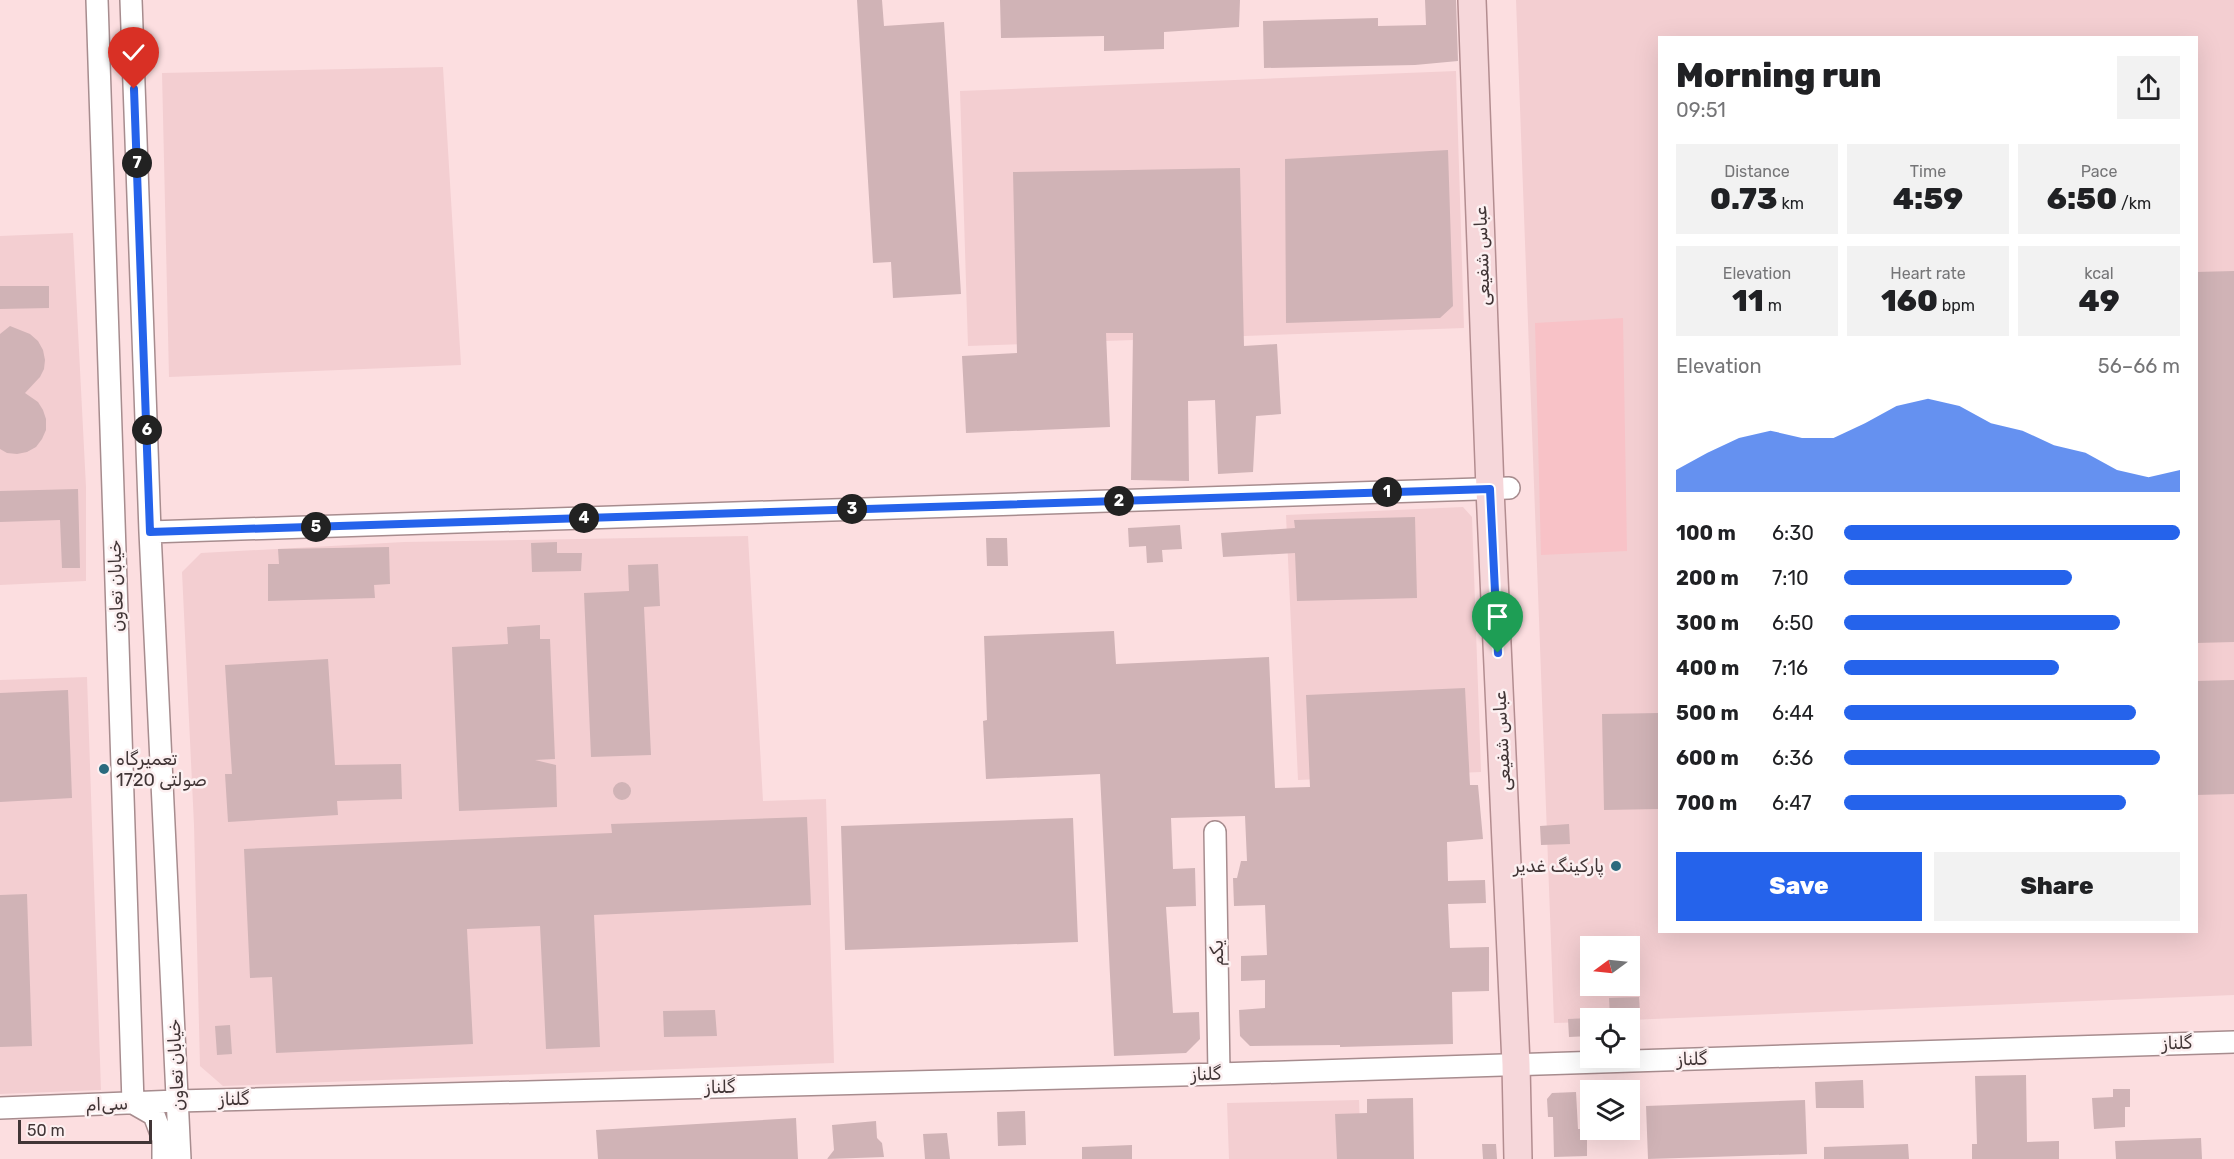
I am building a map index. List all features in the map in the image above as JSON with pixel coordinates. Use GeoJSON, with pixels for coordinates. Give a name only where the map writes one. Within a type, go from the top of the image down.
{"type":"FeatureCollection","features":[{"type":"Feature","properties":{"kind":"main road","name":"عباس شفیعی"},"geometry":{"type":"LineString","coordinates":[[1472,0],[1499,489],[1524,1064],[1532,1159]]}},
{"type":"Feature","properties":{"kind":"main road","name":"عباس شفیعی"},"geometry":{"type":"LineString","coordinates":[[1491,0],[1499,489]]}},
{"type":"Feature","properties":{"kind":"main road","name":"عباس شفیعی"},"geometry":{"type":"LineString","coordinates":[[1518,1159],[1524,1064]]}},
{"type":"Feature","properties":{"kind":"street","name":"خیابان تعاون"},"geometry":{"type":"LineString","coordinates":[[97,0],[133,1103],[154,1115],[163,1139],[163,1159]]}},
{"type":"Feature","properties":{"kind":"street","name":"خیابان تعاون"},"geometry":{"type":"LineString","coordinates":[[131,0],[150,532],[180,1159]]}},
{"type":"Feature","properties":{"kind":"street"},"geometry":{"type":"LineString","coordinates":[[150,532],[1499,489]]}},
{"type":"Feature","properties":{"kind":"street","name":"یکم"},"geometry":{"type":"LineString","coordinates":[[1215,832],[1219,1074]]}},
{"type":"Feature","properties":{"kind":"street","name":"گلناز"},"geometry":{"type":"LineString","coordinates":[[177,1101],[1219,1074],[2234,1042]]}},
{"type":"Feature","properties":{"kind":"street","name":"سی‌ام"},"geometry":{"type":"LineString","coordinates":[[0,1108],[177,1101]]}},
{"type":"Feature","properties":{"kind":"shaded area"},"geometry":{"type":"Polygon","coordinates":[[[1516,0],[2234,0],[2234,995],[1640,1020],[1640,1008],[1580,1008],[1580,1022],[1554,1023],[1516,0]]]}},
{"type":"Feature","properties":{"kind":"shaded area"},"geometry":{"type":"Polygon","coordinates":[[[443,67],[461,365],[169,377],[162,73],[443,67]]]}},
{"type":"Feature","properties":{"kind":"shaded area"},"geometry":{"type":"Polygon","coordinates":[[[1456,71],[1464,328],[968,346],[960,91],[1456,71]]]}},
{"type":"Feature","properties":{"kind":"shaded area"},"geometry":{"type":"Polygon","coordinates":[[[73,233],[86,487],[86,581],[0,585],[0,236],[73,233]]]}},
{"type":"Feature","properties":{"kind":"shaded area"},"geometry":{"type":"Polygon","coordinates":[[[1623,318],[1627,551],[1541,555],[1535,323],[1623,318]]]}},
{"type":"Feature","properties":{"kind":"shaded area"},"geometry":{"type":"Polygon","coordinates":[[[1463,507],[1472,517],[1481,772],[1298,780],[1286,515],[1463,507]]]}},
{"type":"Feature","properties":{"kind":"shaded area"},"geometry":{"type":"Polygon","coordinates":[[[748,536],[763,801],[826,799],[834,1063],[223,1086],[200,1066],[194,825],[182,572],[201,553],[404,542],[748,536]]]}},
{"type":"Feature","properties":{"kind":"shaded area"},"geometry":{"type":"Polygon","coordinates":[[[87,677],[101,1090],[0,1094],[0,680],[87,677]]]}},
{"type":"Feature","properties":{"kind":"shaded area"},"geometry":{"type":"Polygon","coordinates":[[[1359,1100],[1361,1159],[1229,1159],[1227,1103],[1359,1100]]]}},
{"type":"Feature","properties":{"kind":"building"},"geometry":{"type":"Polygon","coordinates":[[[857,0],[882,0],[884,26],[944,22],[961,294],[893,298],[891,262],[873,263],[857,0]]]}},
{"type":"Feature","properties":{"kind":"building"},"geometry":{"type":"Polygon","coordinates":[[[1000,0],[1240,0],[1239,27],[1164,32],[1164,49],[1104,51],[1104,36],[1001,38],[1000,0]]]}},
{"type":"Feature","properties":{"kind":"building"},"geometry":{"type":"Polygon","coordinates":[[[1425,0],[1456,0],[1458,61],[1415,65],[1264,68],[1263,21],[1378,18],[1378,26],[1426,25],[1425,0]]]}},
{"type":"Feature","properties":{"kind":"building"},"geometry":{"type":"Polygon","coordinates":[[[1448,150],[1453,306],[1440,318],[1286,323],[1285,159],[1448,150]]]}},
{"type":"Feature","properties":{"kind":"building"},"geometry":{"type":"Polygon","coordinates":[[[1240,168],[1244,346],[1277,344],[1281,414],[1256,416],[1253,472],[1218,474],[1215,400],[1188,401],[1189,481],[1131,480],[1133,333],[1106,333],[1110,427],[966,433],[962,356],[1017,353],[1013,172],[1240,168]]]}},
{"type":"Feature","properties":{"kind":"building"},"geometry":{"type":"Polygon","coordinates":[[[2234,271],[2234,642],[2198,643],[2198,272],[2234,271]]]}},
{"type":"Feature","properties":{"kind":"building"},"geometry":{"type":"Polygon","coordinates":[[[0,286],[49,286],[49,308],[0,309],[0,286]]]}},
{"type":"Feature","properties":{"kind":"building"},"geometry":{"type":"Polygon","coordinates":[[[10,326],[30,334],[38,341],[45,360],[40,377],[25,393],[38,402],[43,410],[46,430],[36,447],[17,454],[7,453],[0,449],[0,334],[10,326]]]}},
{"type":"Feature","properties":{"kind":"building"},"geometry":{"type":"Polygon","coordinates":[[[78,489],[80,568],[62,568],[60,520],[0,522],[0,491],[78,489]]]}},
{"type":"Feature","properties":{"kind":"building"},"geometry":{"type":"Polygon","coordinates":[[[1415,517],[1417,598],[1297,601],[1295,553],[1223,557],[1221,533],[1295,528],[1294,520],[1415,517]]]}},
{"type":"Feature","properties":{"kind":"building"},"geometry":{"type":"Polygon","coordinates":[[[1180,525],[1182,549],[1162,550],[1163,562],[1147,563],[1146,546],[1129,547],[1128,528],[1180,525]]]}},
{"type":"Feature","properties":{"kind":"building"},"geometry":{"type":"Polygon","coordinates":[[[986,538],[1007,538],[1008,566],[987,566],[986,538]]]}},
{"type":"Feature","properties":{"kind":"building"},"geometry":{"type":"Polygon","coordinates":[[[557,542],[557,553],[582,553],[581,571],[532,572],[531,543],[557,542]]]}},
{"type":"Feature","properties":{"kind":"building"},"geometry":{"type":"Polygon","coordinates":[[[389,547],[390,584],[374,585],[375,598],[268,601],[268,564],[279,564],[278,549],[389,547]]]}},
{"type":"Feature","properties":{"kind":"building"},"geometry":{"type":"Polygon","coordinates":[[[658,564],[660,606],[644,607],[651,755],[591,757],[584,593],[629,591],[628,565],[658,564]]]}},
{"type":"Feature","properties":{"kind":"building"},"geometry":{"type":"Polygon","coordinates":[[[540,625],[540,639],[550,639],[555,759],[535,760],[556,765],[557,807],[459,811],[452,647],[508,644],[507,627],[540,625]]]}},
{"type":"Feature","properties":{"kind":"building"},"geometry":{"type":"Polygon","coordinates":[[[1114,631],[1116,664],[1269,657],[1275,788],[1310,787],[1306,695],[1465,688],[1470,785],[1478,785],[1483,839],[1447,842],[1448,881],[1485,880],[1486,903],[1448,904],[1450,948],[1489,947],[1489,991],[1452,992],[1453,1044],[1340,1047],[1340,1045],[1250,1046],[1240,1036],[1239,1010],[1265,1008],[1265,980],[1241,981],[1241,956],[1267,955],[1265,905],[1234,906],[1233,878],[1237,878],[1241,861],[1247,861],[1245,816],[1171,818],[1173,869],[1195,868],[1196,906],[1166,907],[1173,1013],[1199,1012],[1200,1039],[1186,1053],[1114,1056],[1100,774],[986,779],[983,721],[987,720],[984,636],[1114,631]]]}},
{"type":"Feature","properties":{"kind":"building"},"geometry":{"type":"Polygon","coordinates":[[[328,659],[335,765],[401,764],[402,799],[337,801],[338,815],[228,822],[225,774],[232,774],[225,665],[328,659]]]}},
{"type":"Feature","properties":{"kind":"building"},"geometry":{"type":"Polygon","coordinates":[[[2234,680],[2234,794],[2198,795],[2198,681],[2234,680]]]}},
{"type":"Feature","properties":{"kind":"building"},"geometry":{"type":"Polygon","coordinates":[[[68,690],[72,798],[0,802],[0,693],[68,690]]]}},
{"type":"Feature","properties":{"kind":"building"},"geometry":{"type":"Polygon","coordinates":[[[1658,713],[1658,809],[1604,810],[1602,714],[1658,713]]]}},
{"type":"Feature","properties":{"kind":"building"},"geometry":{"type":"Polygon","coordinates":[[[622,782],[628,785],[631,791],[628,797],[622,800],[616,797],[613,791],[616,785],[622,782]]]}},
{"type":"Feature","properties":{"kind":"building"},"geometry":{"type":"Polygon","coordinates":[[[807,817],[811,905],[594,915],[600,1047],[546,1049],[540,926],[467,929],[473,1044],[276,1053],[272,977],[250,978],[244,849],[612,833],[611,824],[807,817]]]}},
{"type":"Feature","properties":{"kind":"building"},"geometry":{"type":"Polygon","coordinates":[[[1073,818],[1078,942],[845,950],[841,826],[1073,818]]]}},
{"type":"Feature","properties":{"kind":"building"},"geometry":{"type":"Polygon","coordinates":[[[1569,824],[1570,844],[1541,845],[1540,826],[1569,824]]]}},
{"type":"Feature","properties":{"kind":"building"},"geometry":{"type":"Polygon","coordinates":[[[27,894],[32,1046],[0,1047],[0,895],[27,894]]]}},
{"type":"Feature","properties":{"kind":"building"},"geometry":{"type":"Polygon","coordinates":[[[1639,997],[1640,1008],[1610,1008],[1609,998],[1639,997]]]}},
{"type":"Feature","properties":{"kind":"building"},"geometry":{"type":"Polygon","coordinates":[[[715,1010],[717,1036],[664,1037],[663,1011],[715,1010]]]}},
{"type":"Feature","properties":{"kind":"building"},"geometry":{"type":"Polygon","coordinates":[[[1580,1018],[1580,1036],[1569,1037],[1568,1019],[1580,1018]]]}},
{"type":"Feature","properties":{"kind":"building"},"geometry":{"type":"Polygon","coordinates":[[[230,1025],[232,1054],[217,1055],[215,1026],[230,1025]]]}},
{"type":"Feature","properties":{"kind":"building"},"geometry":{"type":"Polygon","coordinates":[[[2026,1075],[2027,1142],[2059,1141],[2059,1159],[1972,1159],[1972,1144],[1977,1144],[1975,1076],[2026,1075]]]}},
{"type":"Feature","properties":{"kind":"building"},"geometry":{"type":"Polygon","coordinates":[[[1863,1080],[1864,1108],[1816,1108],[1815,1082],[1863,1080]]]}},
{"type":"Feature","properties":{"kind":"building"},"geometry":{"type":"Polygon","coordinates":[[[2113,1089],[2130,1089],[2130,1107],[2125,1107],[2125,1127],[2094,1129],[2092,1098],[2113,1097],[2113,1089]]]}},
{"type":"Feature","properties":{"kind":"building"},"geometry":{"type":"Polygon","coordinates":[[[1576,1092],[1578,1129],[1580,1129],[1580,1140],[1587,1140],[1587,1156],[1554,1157],[1553,1117],[1548,1117],[1547,1099],[1552,1093],[1576,1092]]]}},
{"type":"Feature","properties":{"kind":"building"},"geometry":{"type":"Polygon","coordinates":[[[1413,1098],[1414,1159],[1337,1159],[1335,1114],[1367,1113],[1367,1099],[1413,1098]]]}},
{"type":"Feature","properties":{"kind":"building"},"geometry":{"type":"Polygon","coordinates":[[[1805,1100],[1807,1154],[1648,1159],[1646,1106],[1805,1100]]]}},
{"type":"Feature","properties":{"kind":"building"},"geometry":{"type":"Polygon","coordinates":[[[1025,1111],[1026,1145],[998,1146],[997,1112],[1025,1111]]]}},
{"type":"Feature","properties":{"kind":"building"},"geometry":{"type":"Polygon","coordinates":[[[796,1118],[798,1159],[598,1159],[596,1130],[796,1118]]]}},
{"type":"Feature","properties":{"kind":"building"},"geometry":{"type":"Polygon","coordinates":[[[876,1121],[877,1138],[882,1143],[884,1157],[827,1159],[834,1150],[832,1125],[876,1121]]]}},
{"type":"Feature","properties":{"kind":"building"},"geometry":{"type":"Polygon","coordinates":[[[947,1133],[950,1159],[925,1159],[923,1134],[947,1133]]]}},
{"type":"Feature","properties":{"kind":"building"},"geometry":{"type":"Polygon","coordinates":[[[2201,1138],[2202,1159],[2116,1159],[2115,1141],[2201,1138]]]}},
{"type":"Feature","properties":{"kind":"building"},"geometry":{"type":"Polygon","coordinates":[[[1482,1144],[1496,1144],[1497,1159],[1483,1159],[1482,1144]]]}},
{"type":"Feature","properties":{"kind":"building"},"geometry":{"type":"Polygon","coordinates":[[[1908,1144],[1909,1159],[1824,1159],[1824,1147],[1908,1144]]]}},
{"type":"Feature","properties":{"kind":"building"},"geometry":{"type":"Polygon","coordinates":[[[1132,1145],[1132,1159],[1082,1159],[1082,1147],[1132,1145]]]}},
{"type":"Feature","properties":{"kind":"place","name":"تعمیرگاه 1720 صولتی"},"geometry":{"type":"Point","coordinates":[104,769]}},
{"type":"Feature","properties":{"kind":"place","name":"پارکینگ غدیر"},"geometry":{"type":"Point","coordinates":[1616,866]}},
{"type":"Feature","properties":{"kind":"route"},"geometry":{"type":"LineString","coordinates":[[134,89],[150,532],[1490,489],[1498,653]]}}]}
